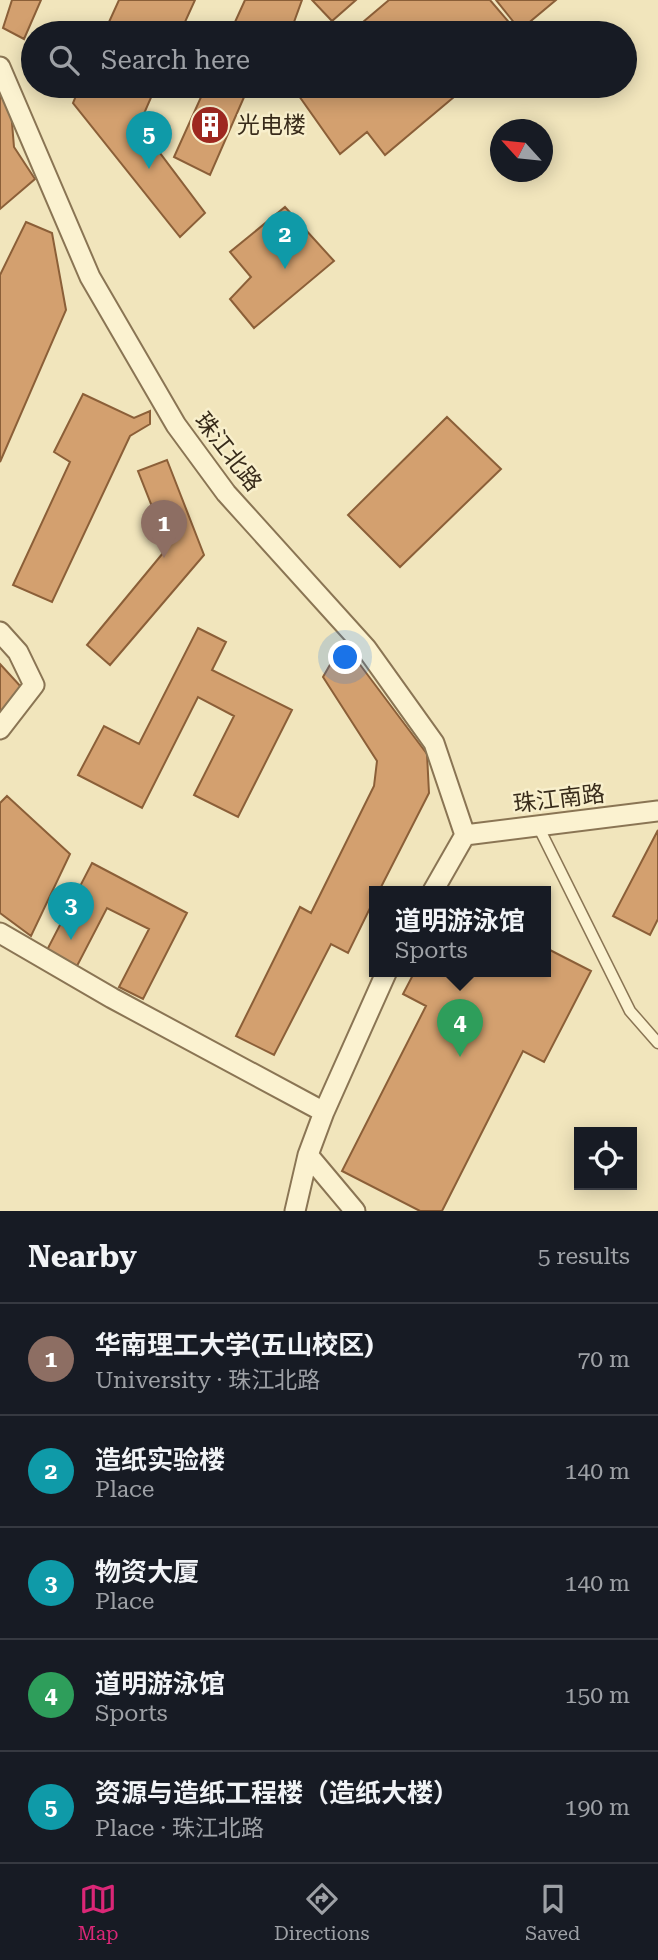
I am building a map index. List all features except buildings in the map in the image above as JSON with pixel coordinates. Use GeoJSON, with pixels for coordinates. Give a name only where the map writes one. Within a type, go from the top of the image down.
{"type":"FeatureCollection","features":[{"type":"Feature","properties":{"kind":"street","name":"珠江北路"},"geometry":{"type":"LineString","coordinates":[[0,67],[90,277],[176,425],[226,492],[366,648],[434,743],[465,835]]}},
{"type":"Feature","properties":{"kind":"street"},"geometry":{"type":"LineString","coordinates":[[0,633],[18,652],[34,685],[0,729]]}},
{"type":"Feature","properties":{"kind":"street","name":"珠江南路"},"geometry":{"type":"LineString","coordinates":[[465,835],[658,811]]}},
{"type":"Feature","properties":{"kind":"street"},"geometry":{"type":"LineString","coordinates":[[436,886],[465,835]]}},
{"type":"Feature","properties":{"kind":"street"},"geometry":{"type":"LineString","coordinates":[[0,933],[111,999],[324,1112]]}},
{"type":"Feature","properties":{"kind":"street"},"geometry":{"type":"LineString","coordinates":[[295,1211],[308,1155],[324,1112],[384,977]]}},
{"type":"Feature","properties":{"kind":"street"},"geometry":{"type":"LineString","coordinates":[[308,1155],[355,1211]]}},
{"type":"Feature","properties":{"kind":"lane"},"geometry":{"type":"LineString","coordinates":[[538,826],[630,1011],[658,1043]]}},
{"type":"Feature","properties":{"kind":"place","name":"光电楼"},"geometry":{"type":"Point","coordinates":[210,125]}},
{"type":"Feature","properties":{"kind":"place","name":"资源与造纸工程楼（造纸大楼）"},"geometry":{"type":"Point","coordinates":[149,169]}},
{"type":"Feature","properties":{"kind":"place","name":"造纸实验楼"},"geometry":{"type":"Point","coordinates":[285,269]}},
{"type":"Feature","properties":{"kind":"place","name":"华南理工大学(五山校区)"},"geometry":{"type":"Point","coordinates":[164,558]}},
{"type":"Feature","properties":{"kind":"place","name":"物资大厦"},"geometry":{"type":"Point","coordinates":[71,940]}},
{"type":"Feature","properties":{"kind":"place","name":"道明游泳馆"},"geometry":{"type":"Point","coordinates":[460,1057]}}]}
